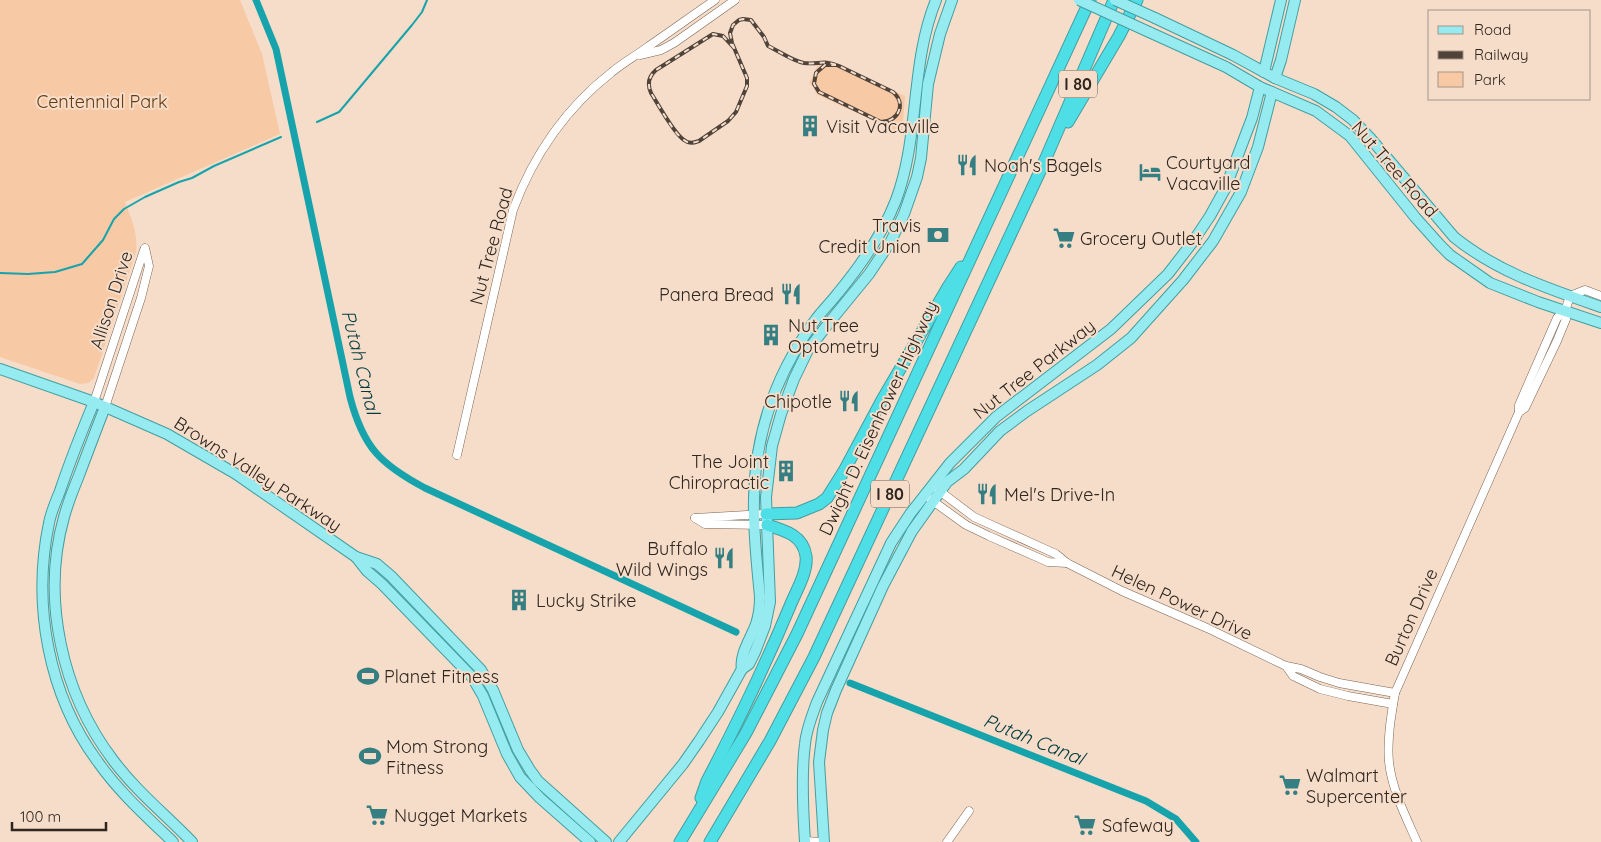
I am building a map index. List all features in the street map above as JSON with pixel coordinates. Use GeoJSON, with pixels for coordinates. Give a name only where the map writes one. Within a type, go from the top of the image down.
{"type":"FeatureCollection","features":[{"type":"Feature","properties":{"kind":"highway","name":"I 80"},"geometry":{"type":"LineString","coordinates":[[710,842],[770,741],[814,657],[1042,167],[1114,0]]}},
{"type":"Feature","properties":{"kind":"highway"},"geometry":{"type":"LineString","coordinates":[[1042,167],[1119,36],[1137,0]]}},
{"type":"Feature","properties":{"kind":"highway","name":"Dwight D. Eisenhower Highway"},"geometry":{"type":"LineString","coordinates":[[680,842],[746,733],[798,634],[1086,2]]}},
{"type":"Feature","properties":{"kind":"highway"},"geometry":{"type":"LineString","coordinates":[[766,520],[797,513],[819,504],[827,498],[948,287],[979,240]]}},
{"type":"Feature","properties":{"kind":"highway"},"geometry":{"type":"LineString","coordinates":[[692,822],[706,781],[778,636],[806,564],[806,554],[803,545],[797,538],[766,520]]}},
{"type":"Feature","properties":{"kind":"highway"},"geometry":{"type":"LineString","coordinates":[[718,842],[725,816]]}},
{"type":"Feature","properties":{"kind":"main road"},"geometry":{"type":"LineString","coordinates":[[742,669],[740,662],[756,626],[760,610],[754,526],[754,482],[764,424],[783,371],[805,334],[851,277],[876,241],[887,221],[900,188],[910,144],[920,62],[936,0]]}},
{"type":"Feature","properties":{"kind":"main road"},"geometry":{"type":"LineString","coordinates":[[619,842],[694,748],[718,712],[742,669],[749,664],[752,658],[768,611],[770,592],[766,520],[767,487],[772,446],[781,414],[791,385],[808,350],[869,274],[891,241],[904,214],[921,158],[928,84],[940,34],[952,0]]}},
{"type":"Feature","properties":{"kind":"main road","name":"Nut Tree Road"},"geometry":{"type":"LineString","coordinates":[[1114,0],[1155,18],[1275,78],[1314,94],[1336,107],[1353,120],[1386,156],[1454,237],[1494,265],[1529,282],[1601,307]]}},
{"type":"Feature","properties":{"kind":"main road"},"geometry":{"type":"LineString","coordinates":[[1264,72],[1281,0]]}},
{"type":"Feature","properties":{"kind":"main road"},"geometry":{"type":"LineString","coordinates":[[1275,78],[1295,0]]}},
{"type":"Feature","properties":{"kind":"main road","name":"Nut Tree Road"},"geometry":{"type":"LineString","coordinates":[[1086,2],[1226,67],[1260,87],[1316,111],[1350,136],[1450,255],[1490,283],[1538,302],[1601,323]]}},
{"type":"Feature","properties":{"kind":"main road","name":"Nut Tree Parkway"},"geometry":{"type":"LineString","coordinates":[[805,841],[805,743],[816,702],[892,543],[928,498],[950,463],[996,416],[1111,329],[1168,274],[1206,223],[1224,189],[1252,118],[1260,87]]}},
{"type":"Feature","properties":{"kind":"main road","name":"Nut Tree Parkway"},"geometry":{"type":"LineString","coordinates":[[935,488],[947,482],[964,469],[1000,431],[1097,365],[1131,338],[1183,280],[1213,241],[1241,192],[1258,147],[1272,92]]}},
{"type":"Feature","properties":{"kind":"main road"},"geometry":{"type":"LineString","coordinates":[[819,336],[816,330],[818,325],[850,287],[851,277]]}},
{"type":"Feature","properties":{"kind":"main road"},"geometry":{"type":"LineString","coordinates":[[791,385],[790,372],[807,340],[805,334]]}},
{"type":"Feature","properties":{"kind":"main road","name":"Browns Valley Parkway"},"geometry":{"type":"LineString","coordinates":[[0,370],[105,406],[168,434],[236,474],[356,557],[377,564],[416,601],[487,679],[524,761],[538,781],[606,842]]}},
{"type":"Feature","properties":{"kind":"main road","name":"Allison Drive"},"geometry":{"type":"LineString","coordinates":[[94,402],[70,459],[49,521],[43,568],[44,626],[57,681],[66,706],[83,739],[97,762],[120,789],[173,842]]}},
{"type":"Feature","properties":{"kind":"main road","name":"Allison Drive"},"geometry":{"type":"LineString","coordinates":[[105,406],[64,516],[58,542],[55,575],[56,607],[66,665],[86,716],[98,740],[140,792],[192,842]]}},
{"type":"Feature","properties":{"kind":"main road","name":"Nut Tree Parkway"},"geometry":{"type":"LineString","coordinates":[[822,842],[819,762],[827,713],[845,669],[899,553],[928,498]]}},
{"type":"Feature","properties":{"kind":"main road","name":"Browns Valley Parkway"},"geometry":{"type":"LineString","coordinates":[[356,557],[367,571],[450,653],[476,683],[520,777],[540,798],[590,842]]}},
{"type":"Feature","properties":{"kind":"main road"},"geometry":{"type":"LineString","coordinates":[[379,582],[385,580],[410,601],[416,601]]}},
{"type":"Feature","properties":{"kind":"main road"},"geometry":{"type":"LineString","coordinates":[[415,618],[428,624],[448,644],[455,642]]}},
{"type":"Feature","properties":{"kind":"main road"},"geometry":{"type":"LineString","coordinates":[[455,642],[450,653],[461,655],[479,674],[487,679]]}},
{"type":"Feature","properties":{"kind":"main road"},"geometry":{"type":"LineString","coordinates":[[489,709],[497,716],[506,739],[514,739]]}},
{"type":"Feature","properties":{"kind":"street","name":"Nut Tree Road"},"geometry":{"type":"LineString","coordinates":[[457,455],[513,210],[538,156],[564,118],[598,83],[623,63],[636,56],[715,0]]}},
{"type":"Feature","properties":{"kind":"street","name":"Nut Tree Road"},"geometry":{"type":"LineString","coordinates":[[636,56],[661,50],[674,43],[735,0]]}},
{"type":"Feature","properties":{"kind":"street"},"geometry":{"type":"LineString","coordinates":[[667,34],[674,43]]}},
{"type":"Feature","properties":{"kind":"street","name":"Nut Tree Parkway"},"geometry":{"type":"LineString","coordinates":[[1260,87],[1264,72]]}},
{"type":"Feature","properties":{"kind":"street","name":"Nut Tree Parkway"},"geometry":{"type":"LineString","coordinates":[[1272,92],[1275,78]]}},
{"type":"Feature","properties":{"kind":"street","name":"Allison Drive"},"geometry":{"type":"LineString","coordinates":[[94,402],[145,248],[149,266],[141,298],[105,406]]}},
{"type":"Feature","properties":{"kind":"street","name":"Nut Tree Road"},"geometry":{"type":"LineString","coordinates":[[1570,296],[1584,290],[1601,296]]}},
{"type":"Feature","properties":{"kind":"street","name":"Burton Drive"},"geometry":{"type":"LineString","coordinates":[[1417,842],[1398,799],[1390,769],[1391,715],[1395,694],[1520,412],[1525,408],[1557,341],[1566,319],[1565,311],[1570,296]]}},
{"type":"Feature","properties":{"kind":"street","name":"Helen Power Drive"},"geometry":{"type":"LineString","coordinates":[[935,488],[974,517],[1056,554],[1066,563],[1122,591],[1207,628],[1286,666],[1301,669],[1339,683],[1395,694]]}},
{"type":"Feature","properties":{"kind":"street","name":"Helen Power Drive"},"geometry":{"type":"LineString","coordinates":[[928,498],[966,524],[989,536],[1048,562],[1066,563]]}},
{"type":"Feature","properties":{"kind":"street"},"geometry":{"type":"LineString","coordinates":[[754,514],[766,520],[754,526],[705,524],[695,518],[754,514]]}},
{"type":"Feature","properties":{"kind":"street","name":"Helen Power Drive"},"geometry":{"type":"LineString","coordinates":[[1286,666],[1293,676],[1320,689],[1393,704]]}},
{"type":"Feature","properties":{"kind":"street"},"geometry":{"type":"LineString","coordinates":[[947,842],[969,811]]}},
{"type":"Feature","properties":{"kind":"street"},"geometry":{"type":"LineString","coordinates":[[805,841],[822,842]]}},
{"type":"Feature","properties":{"kind":"green space","name":"Centennial Park"},"geometry":{"type":"Polygon","coordinates":[[[0,0],[240,0],[262,54],[280,134],[125,202],[135,232],[136,252],[94,378],[88,383],[80,384],[0,357],[0,0]]]}},
{"type":"Feature","properties":{"kind":"green space"},"geometry":{"type":"Polygon","coordinates":[[[829,60],[905,96],[902,134],[816,94],[814,87],[809,83],[819,63],[828,63],[829,60]]]}},
{"type":"Feature","properties":{"kind":"waterway","name":"Putah Canal"},"geometry":{"type":"LineString","coordinates":[[256,0],[276,49],[350,397],[361,429],[376,452],[396,471],[425,488],[736,632]]}},
{"type":"Feature","properties":{"kind":"waterway"},"geometry":{"type":"LineString","coordinates":[[317,122],[339,112],[412,25],[422,12],[427,0]]}},
{"type":"Feature","properties":{"kind":"waterway"},"geometry":{"type":"LineString","coordinates":[[0,273],[28,274],[55,272],[82,264],[103,240],[114,219],[124,209],[145,197],[192,178],[214,166],[281,137]]}},
{"type":"Feature","properties":{"kind":"waterway","name":"Putah Canal"},"geometry":{"type":"LineString","coordinates":[[850,683],[1146,801],[1176,819],[1196,842]]}},
{"type":"Feature","properties":{"kind":"railway"},"geometry":{"type":"LineString","coordinates":[[734,48],[723,36],[713,34],[656,70],[650,78],[649,86],[651,93],[671,125],[680,137],[686,141],[691,143],[699,141],[728,121],[736,112],[747,86],[747,78],[732,43],[730,33],[733,25],[739,20],[751,20],[764,37],[768,46],[790,58],[804,63],[834,64],[893,92],[897,97],[900,107],[896,116],[881,122],[819,92],[814,84],[816,73],[825,65],[836,65]]}},
{"type":"Feature","properties":{"kind":"place","name":"Visit Vacaville"},"geometry":{"type":"Point","coordinates":[810,126]}},
{"type":"Feature","properties":{"kind":"place","name":"Noah's Bagels"},"geometry":{"type":"Point","coordinates":[967,165]}},
{"type":"Feature","properties":{"kind":"place","name":"Courtyard Vacaville"},"geometry":{"type":"Point","coordinates":[1150,172]}},
{"type":"Feature","properties":{"kind":"place","name":"Travis Credit Union"},"geometry":{"type":"Point","coordinates":[938,235]}},
{"type":"Feature","properties":{"kind":"place","name":"Grocery Outlet"},"geometry":{"type":"Point","coordinates":[1064,238]}},
{"type":"Feature","properties":{"kind":"place","name":"Panera Bread"},"geometry":{"type":"Point","coordinates":[791,294]}},
{"type":"Feature","properties":{"kind":"place","name":"Nut Tree Optometry"},"geometry":{"type":"Point","coordinates":[771,335]}},
{"type":"Feature","properties":{"kind":"place","name":"Chipotle"},"geometry":{"type":"Point","coordinates":[849,401]}},
{"type":"Feature","properties":{"kind":"place","name":"The Joint Chiropractic"},"geometry":{"type":"Point","coordinates":[786,471]}},
{"type":"Feature","properties":{"kind":"place","name":"Mel's Drive-In"},"geometry":{"type":"Point","coordinates":[987,494]}},
{"type":"Feature","properties":{"kind":"place","name":"Buffalo Wild Wings"},"geometry":{"type":"Point","coordinates":[724,558]}},
{"type":"Feature","properties":{"kind":"place","name":"Lucky Strike"},"geometry":{"type":"Point","coordinates":[519,600]}},
{"type":"Feature","properties":{"kind":"place","name":"Planet Fitness"},"geometry":{"type":"Point","coordinates":[368,676]}},
{"type":"Feature","properties":{"kind":"place","name":"Mom Strong Fitness"},"geometry":{"type":"Point","coordinates":[370,756]}},
{"type":"Feature","properties":{"kind":"place","name":"Walmart Supercenter"},"geometry":{"type":"Point","coordinates":[1290,785]}},
{"type":"Feature","properties":{"kind":"place","name":"Nugget Markets"},"geometry":{"type":"Point","coordinates":[377,815]}},
{"type":"Feature","properties":{"kind":"place","name":"Safeway"},"geometry":{"type":"Point","coordinates":[1085,825]}}]}
